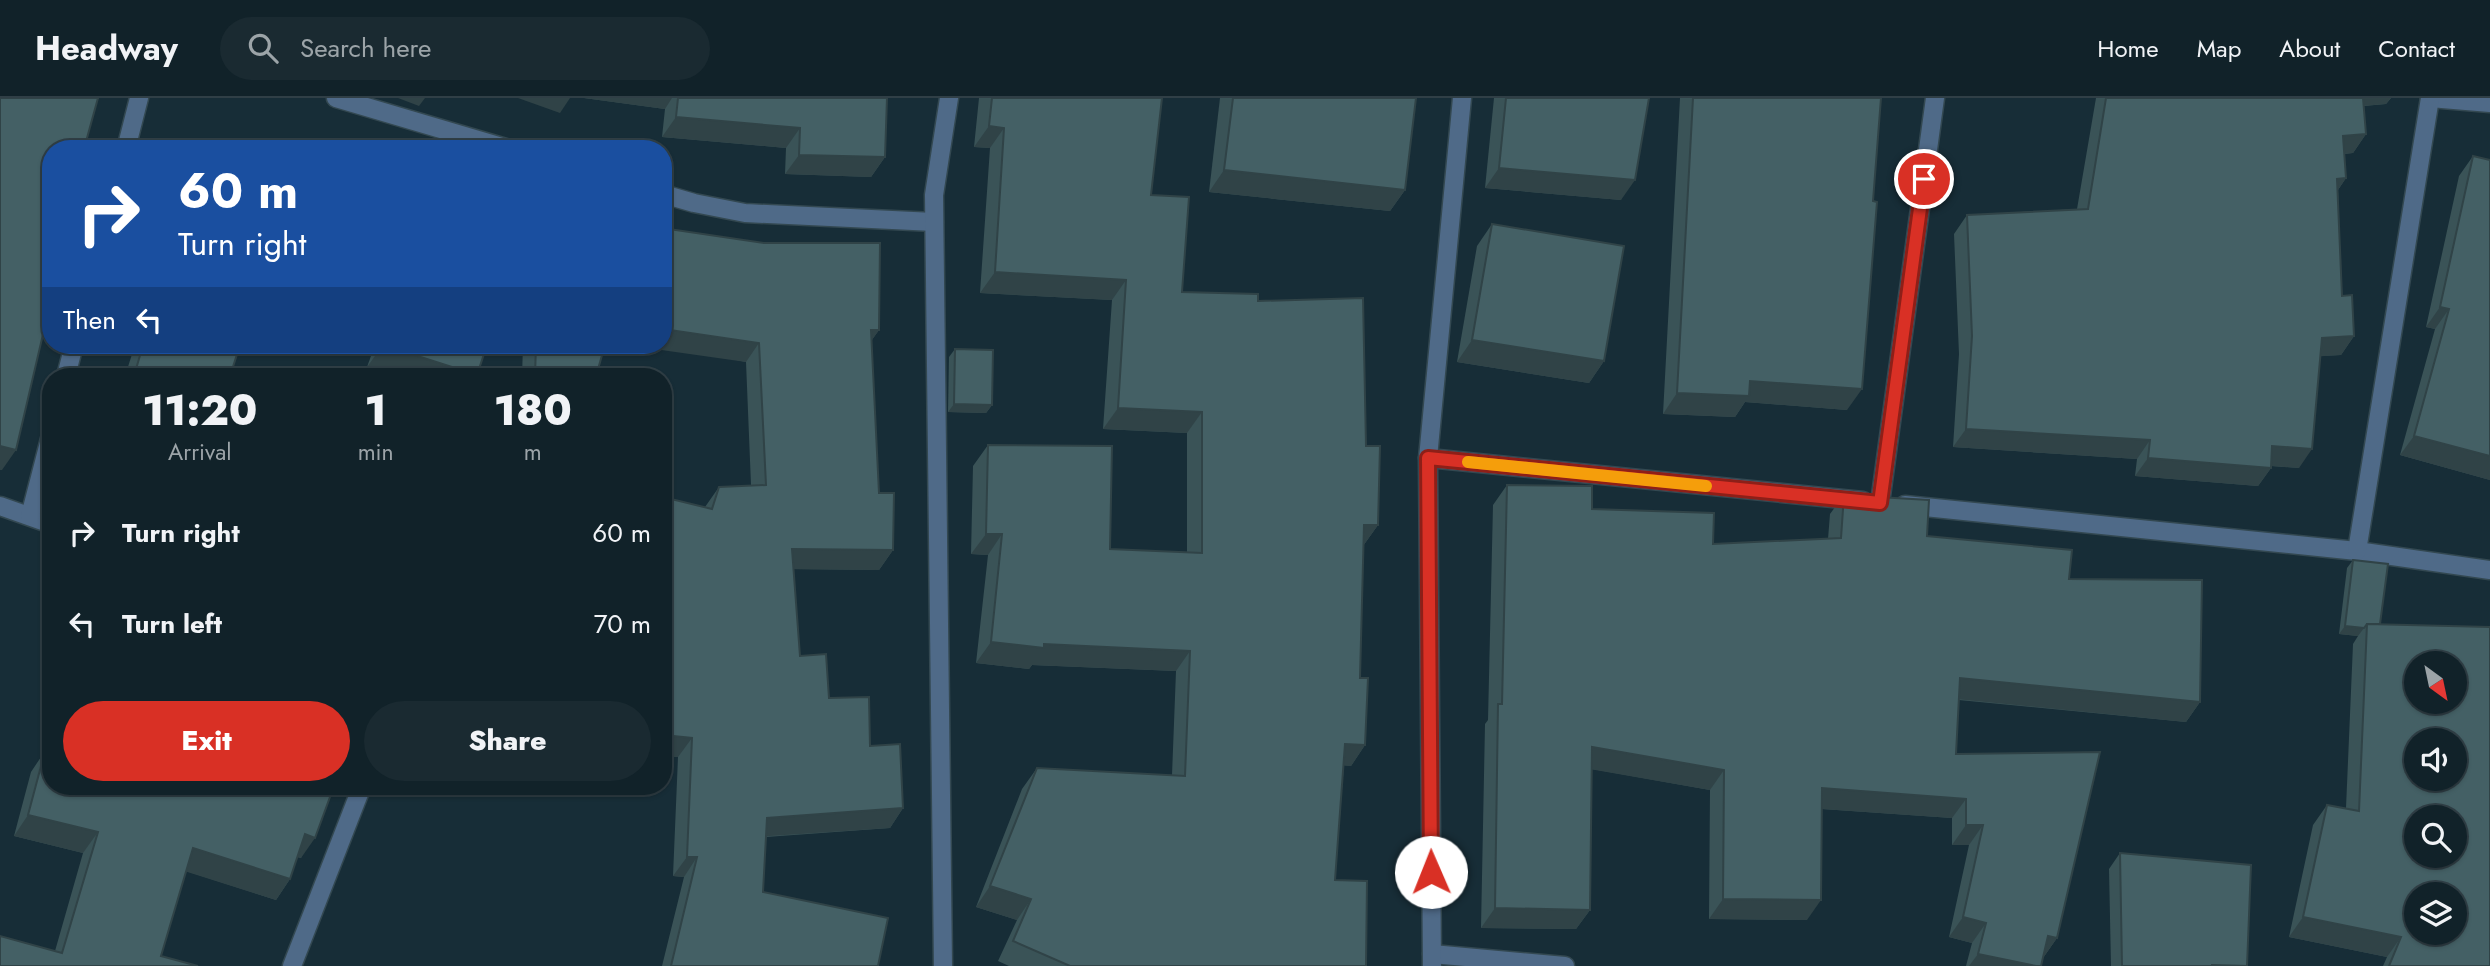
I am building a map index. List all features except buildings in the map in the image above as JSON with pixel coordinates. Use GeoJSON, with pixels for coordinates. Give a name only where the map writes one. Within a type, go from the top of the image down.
{"type":"FeatureCollection","features":[{"type":"Feature","properties":{"kind":"street"},"geometry":{"type":"LineString","coordinates":[[128,140],[139,98]]}},
{"type":"Feature","properties":{"kind":"street"},"geometry":{"type":"LineString","coordinates":[[336,98],[478,140]]}},
{"type":"Feature","properties":{"kind":"street"},"geometry":{"type":"LineString","coordinates":[[943,966],[934,195],[949,98]]}},
{"type":"Feature","properties":{"kind":"street"},"geometry":{"type":"LineString","coordinates":[[1462,98],[1428,458],[1432,960],[1565,966]]}},
{"type":"Feature","properties":{"kind":"street"},"geometry":{"type":"LineString","coordinates":[[1880,503],[1935,98]]}},
{"type":"Feature","properties":{"kind":"street"},"geometry":{"type":"LineString","coordinates":[[2357,551],[2430,98],[2490,103]]}},
{"type":"Feature","properties":{"kind":"street"},"geometry":{"type":"LineString","coordinates":[[672,197],[745,213],[934,222]]}},
{"type":"Feature","properties":{"kind":"street"},"geometry":{"type":"LineString","coordinates":[[1428,458],[2357,551],[2490,570]]}},
{"type":"Feature","properties":{"kind":"street"},"geometry":{"type":"LineString","coordinates":[[30,516],[42,470]]}},
{"type":"Feature","properties":{"kind":"street"},"geometry":{"type":"LineString","coordinates":[[0,506],[42,521]]}},
{"type":"Feature","properties":{"kind":"street"},"geometry":{"type":"LineString","coordinates":[[292,966],[358,795]]}},
{"type":"Feature","properties":{"kind":"slow traffic"},"geometry":{"type":"LineString","coordinates":[[1468,462],[1706,486]]}},
{"type":"Feature","properties":{"kind":"route"},"geometry":{"type":"LineString","coordinates":[[1431,872],[1428,458],[1880,503],[1924,179]]}}]}
